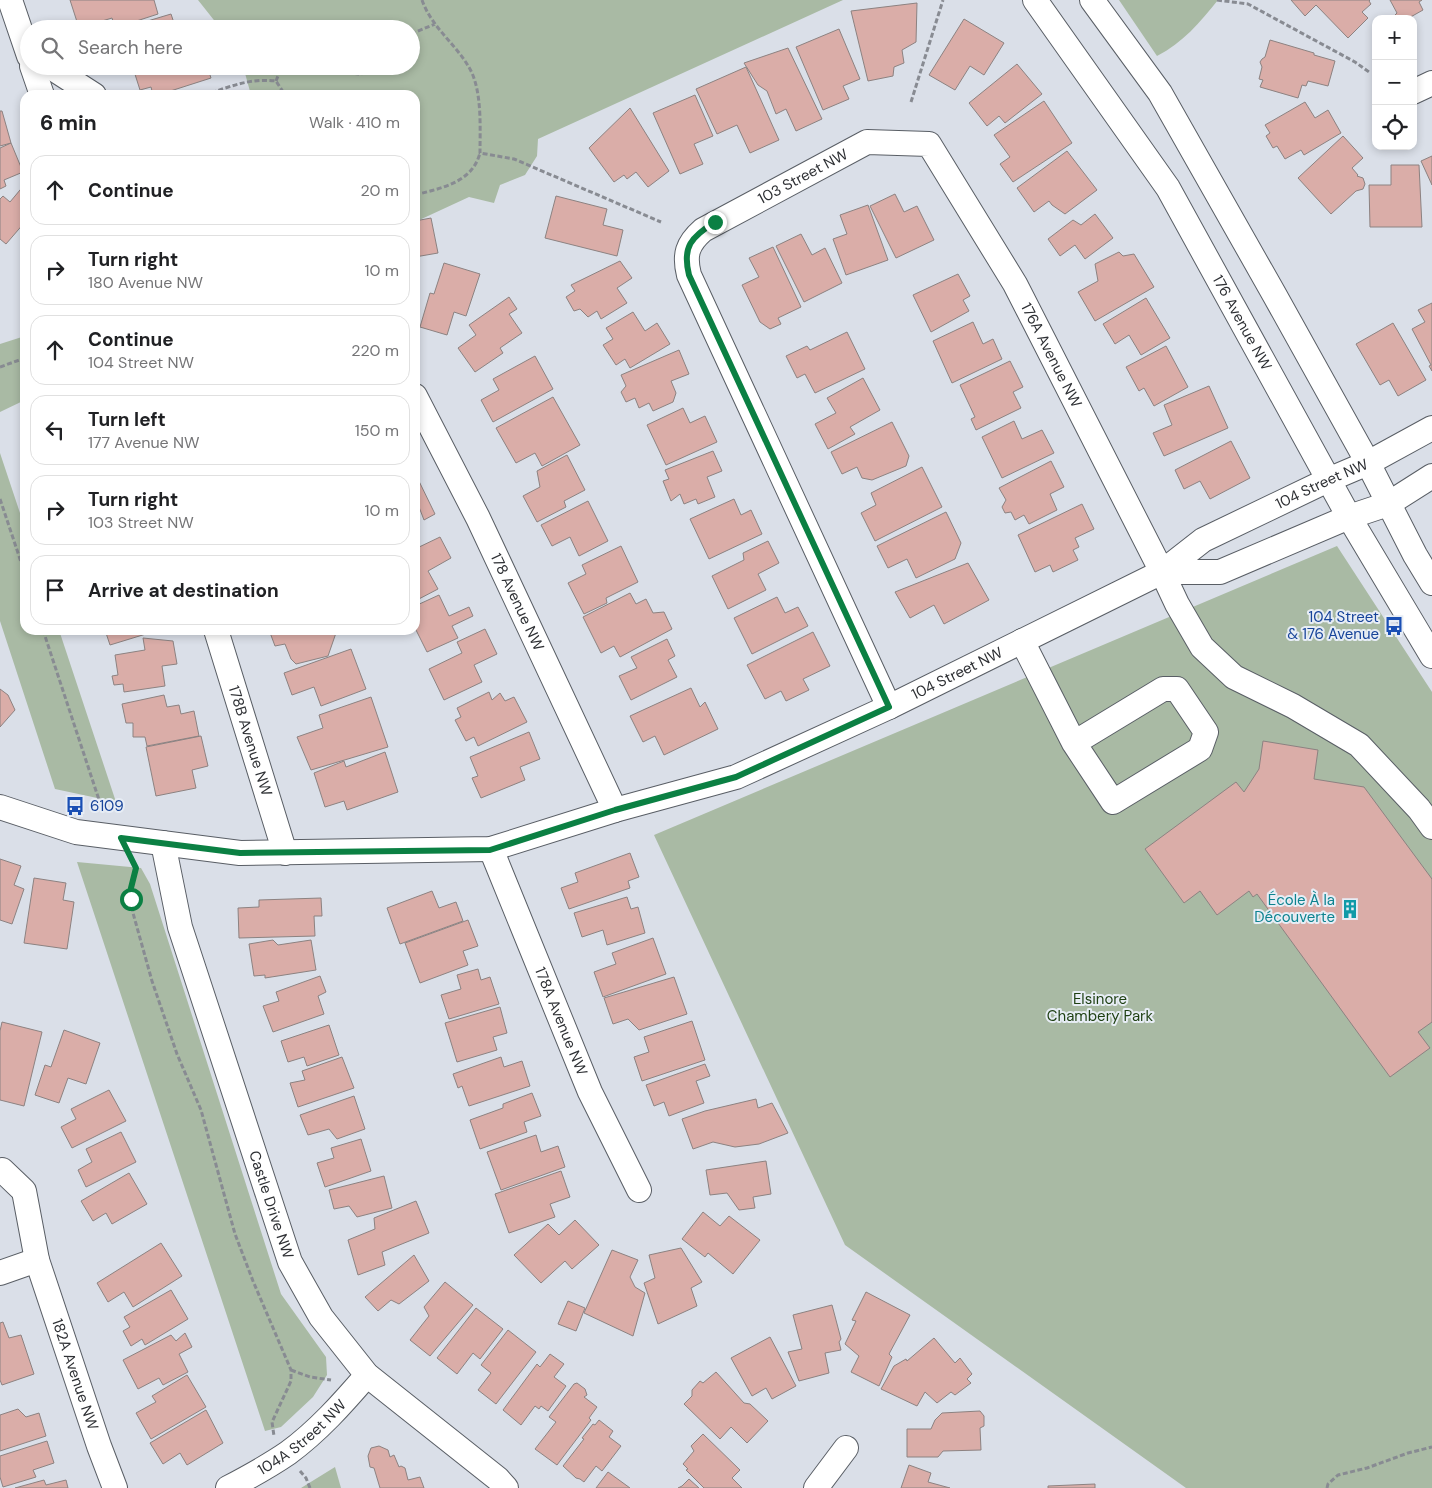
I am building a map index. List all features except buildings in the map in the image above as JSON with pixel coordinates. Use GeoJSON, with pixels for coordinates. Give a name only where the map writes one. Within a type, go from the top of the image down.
{"type":"FeatureCollection","features":[{"type":"Feature","properties":{"kind":"street"},"geometry":{"type":"LineString","coordinates":[[10,0],[20,30]]}},
{"type":"Feature","properties":{"kind":"street","name":"176 Avenue NW"},"geometry":{"type":"LineString","coordinates":[[1035,0],[1168,188],[1328,480],[1432,656]]}},
{"type":"Feature","properties":{"kind":"street"},"geometry":{"type":"LineString","coordinates":[[1092,0],[1160,93],[1279,302],[1368,463],[1414,555],[1432,583]]}},
{"type":"Feature","properties":{"kind":"street"},"geometry":{"type":"LineString","coordinates":[[35,75],[40,90]]}},
{"type":"Feature","properties":{"kind":"street"},"geometry":{"type":"LineString","coordinates":[[63,75],[86,90]]}},
{"type":"Feature","properties":{"kind":"street"},"geometry":{"type":"LineString","coordinates":[[1417,90],[1432,83]]}},
{"type":"Feature","properties":{"kind":"street","name":"103 Street NW"},"geometry":{"type":"LineString","coordinates":[[889,707],[689,275],[686,262],[689,246],[695,237],[715,222],[867,142],[929,144]]}},
{"type":"Feature","properties":{"kind":"street","name":"176A Avenue NW"},"geometry":{"type":"LineString","coordinates":[[929,144],[1015,284],[1177,604],[1202,646],[1234,677],[1293,706],[1359,745],[1418,809],[1432,827]]}},
{"type":"Feature","properties":{"kind":"street","name":"178 Avenue NW"},"geometry":{"type":"LineString","coordinates":[[420,406],[478,518],[615,810]]}},
{"type":"Feature","properties":{"kind":"street","name":"104 Street NW"},"geometry":{"type":"LineString","coordinates":[[0,807],[76,832],[240,853],[490,850],[615,810],[736,777],[889,707],[1162,572],[1203,540],[1328,480],[1368,463],[1432,428]]}},
{"type":"Feature","properties":{"kind":"street","name":"104 Street NW"},"geometry":{"type":"LineString","coordinates":[[1162,572],[1220,572],[1349,517],[1388,504],[1432,476]]}},
{"type":"Feature","properties":{"kind":"street","name":"178B Avenue NW"},"geometry":{"type":"LineString","coordinates":[[218,635],[286,853]]}},
{"type":"Feature","properties":{"kind":"street"},"geometry":{"type":"LineString","coordinates":[[1022,642],[1074,743],[1113,802],[1200,749],[1206,732],[1177,689],[1163,689],[1074,743]]}},
{"type":"Feature","properties":{"kind":"street","name":"Castle Drive NW"},"geometry":{"type":"LineString","coordinates":[[163,843],[180,927],[290,1262],[321,1317],[368,1375],[506,1488]]}},
{"type":"Feature","properties":{"kind":"street","name":"178A Avenue NW"},"geometry":{"type":"LineString","coordinates":[[490,850],[590,1092],[639,1190]]}},
{"type":"Feature","properties":{"kind":"street","name":"182A Avenue NW"},"geometry":{"type":"LineString","coordinates":[[0,1172],[2,1170],[24,1192],[37,1260],[99,1446],[115,1488]]}},
{"type":"Feature","properties":{"kind":"street"},"geometry":{"type":"LineString","coordinates":[[0,1273],[37,1260]]}},
{"type":"Feature","properties":{"kind":"street","name":"104A Street NW"},"geometry":{"type":"LineString","coordinates":[[228,1488],[287,1454],[311,1434],[368,1375]]}},
{"type":"Feature","properties":{"kind":"street"},"geometry":{"type":"LineString","coordinates":[[816,1488],[846,1448]]}},
{"type":"Feature","properties":{"kind":"path"},"geometry":{"type":"LineString","coordinates":[[420,194],[463,178],[472,170],[480,153],[480,118],[472,74],[434,24],[422,0]]}},
{"type":"Feature","properties":{"kind":"path"},"geometry":{"type":"LineString","coordinates":[[911,102],[942,0]]}},
{"type":"Feature","properties":{"kind":"path"},"geometry":{"type":"LineString","coordinates":[[1217,0],[1248,4],[1355,62],[1369,72]]}},
{"type":"Feature","properties":{"kind":"path"},"geometry":{"type":"LineString","coordinates":[[420,30],[434,24]]}},
{"type":"Feature","properties":{"kind":"path"},"geometry":{"type":"LineString","coordinates":[[276,81],[278,75]]}},
{"type":"Feature","properties":{"kind":"path"},"geometry":{"type":"LineString","coordinates":[[219,90],[246,81],[276,81]]}},
{"type":"Feature","properties":{"kind":"path"},"geometry":{"type":"LineString","coordinates":[[276,81],[282,90]]}},
{"type":"Feature","properties":{"kind":"path"},"geometry":{"type":"LineString","coordinates":[[480,153],[514,159],[661,222]]}},
{"type":"Feature","properties":{"kind":"path"},"geometry":{"type":"LineString","coordinates":[[0,367],[20,360]]}},
{"type":"Feature","properties":{"kind":"path"},"geometry":{"type":"LineString","coordinates":[[0,499],[20,559]]}},
{"type":"Feature","properties":{"kind":"path"},"geometry":{"type":"LineString","coordinates":[[45,635],[104,812],[121,838],[136,868],[131,888],[131,899],[152,981],[177,1054],[200,1110],[235,1234],[291,1370],[291,1381],[272,1422],[274,1436],[287,1454]]}},
{"type":"Feature","properties":{"kind":"path"},"geometry":{"type":"LineString","coordinates":[[291,1370],[310,1377],[332,1380]]}},
{"type":"Feature","properties":{"kind":"path"},"geometry":{"type":"LineString","coordinates":[[1327,1488],[1328,1484],[1338,1475],[1367,1468],[1432,1447]]}},
{"type":"Feature","properties":{"kind":"green space"},"geometry":{"type":"Polygon","coordinates":[[[198,0],[843,0],[538,139],[537,156],[525,175],[500,185],[494,203],[469,197],[420,220],[420,90],[250,90],[245,75],[420,75],[420,20],[214,20],[198,0]]]}},
{"type":"Feature","properties":{"kind":"green space"},"geometry":{"type":"Polygon","coordinates":[[[1119,0],[1218,0],[1198,24],[1183,38],[1157,56],[1119,0]]]}},
{"type":"Feature","properties":{"kind":"green space"},"geometry":{"type":"Polygon","coordinates":[[[20,338],[20,402],[0,412],[0,344],[20,338]]]}},
{"type":"Feature","properties":{"kind":"green space"},"geometry":{"type":"Polygon","coordinates":[[[0,453],[20,513],[20,635],[61,635],[116,802],[55,789],[0,621],[0,453]]]}},
{"type":"Feature","properties":{"kind":"green space","name":"Elsinore Chambery Park"},"geometry":{"type":"Polygon","coordinates":[[[1337,546],[1432,692],[1432,1488],[1186,1488],[845,1245],[654,835],[1337,546]]]}},
{"type":"Feature","properties":{"kind":"green space"},"geometry":{"type":"Polygon","coordinates":[[[77,862],[141,868],[150,884],[281,1294],[326,1357],[327,1375],[313,1397],[281,1427],[265,1431],[77,862]]]}},
{"type":"Feature","properties":{"kind":"green space"},"geometry":{"type":"Polygon","coordinates":[[[335,1467],[341,1488],[301,1488],[335,1467]]]}},
{"type":"Feature","properties":{"kind":"place","name":"104 Street & 176 Avenue"},"geometry":{"type":"Point","coordinates":[1394,626]}},
{"type":"Feature","properties":{"kind":"place","name":"6109"},"geometry":{"type":"Point","coordinates":[75,806]}},
{"type":"Feature","properties":{"kind":"place","name":"École À la Découverte"},"geometry":{"type":"Point","coordinates":[1350,909]}},
{"type":"Feature","properties":{"kind":"route"},"geometry":{"type":"LineString","coordinates":[[131,899],[131,888],[136,868],[121,838],[240,853],[490,850],[615,810],[736,777],[889,707],[689,275],[686,262],[689,246],[695,237],[715,222]]}}]}
